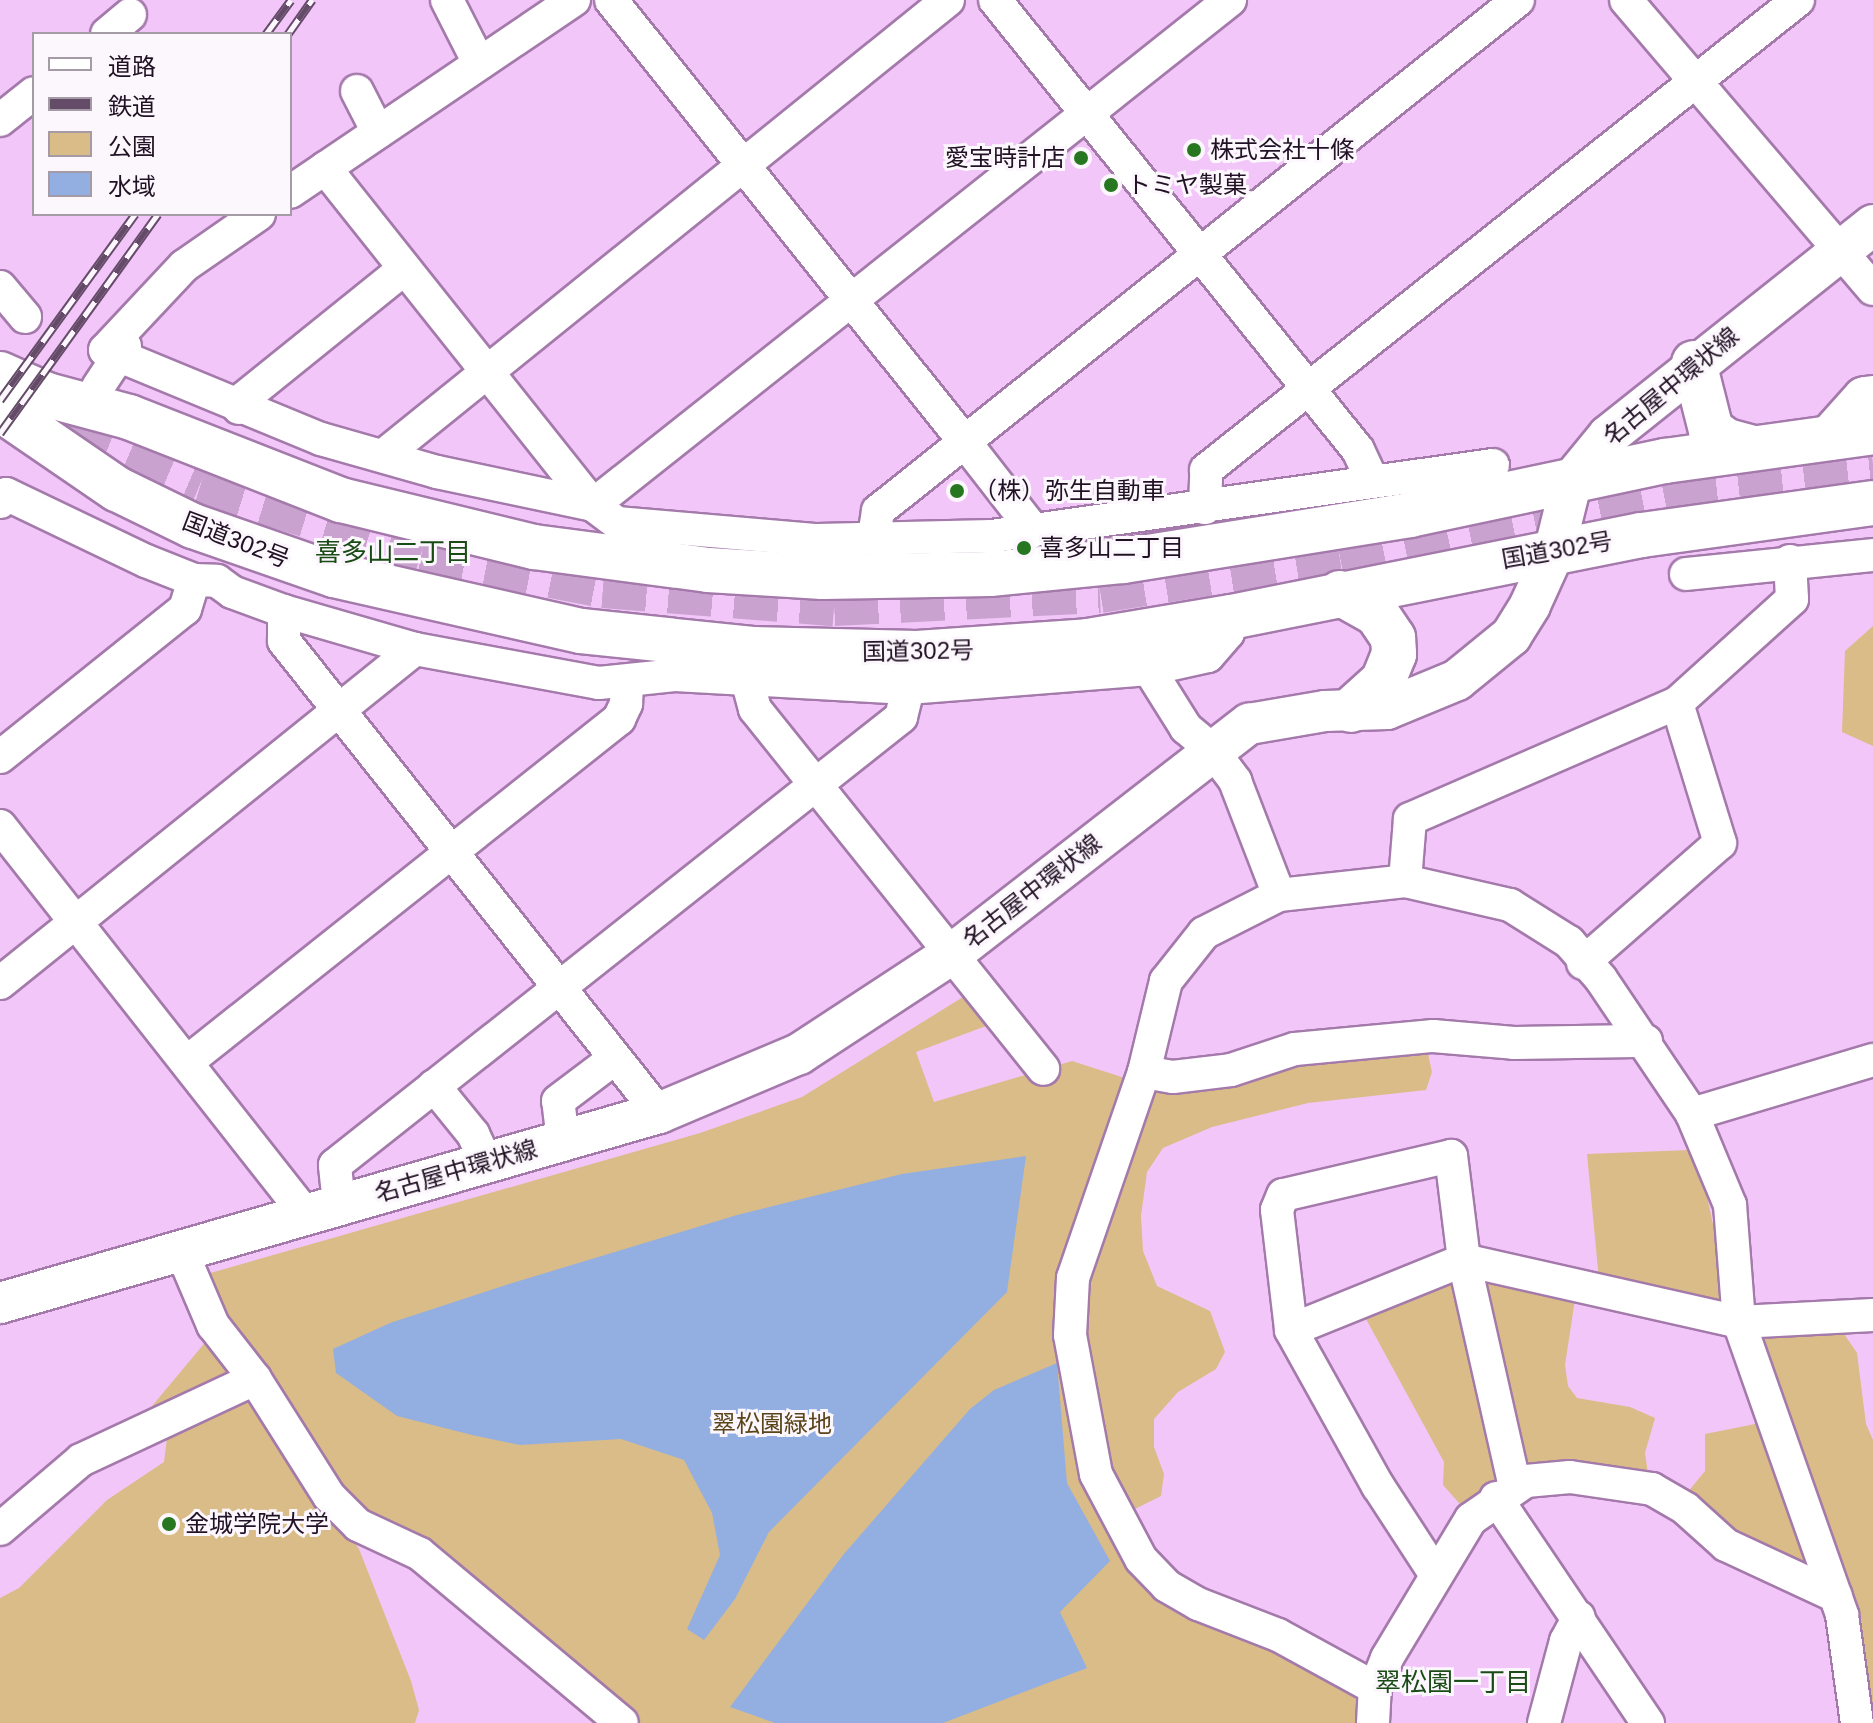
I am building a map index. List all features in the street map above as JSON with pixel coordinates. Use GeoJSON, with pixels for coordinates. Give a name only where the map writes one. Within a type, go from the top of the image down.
{"type":"FeatureCollection","features":[{"type":"Feature","properties":{"kind":"highway"},"geometry":{"type":"LineString","coordinates":[[1694,363],[1711,430],[1727,441],[1753,448]]}},
{"type":"Feature","properties":{"kind":"highway"},"geometry":{"type":"LineString","coordinates":[[0,374],[47,395],[129,417],[341,500],[534,547],[759,575],[990,574],[1260,521],[1572,480],[1753,448],[1873,432]]}},
{"type":"Feature","properties":{"kind":"highway"},"geometry":{"type":"LineString","coordinates":[[1830,438],[1844,418],[1873,398]]}},
{"type":"Feature","properties":{"kind":"highway","name":"国道302号"},"geometry":{"type":"LineString","coordinates":[[0,409],[117,489],[193,526],[392,592],[635,640],[800,651],[943,652],[1088,641],[1231,617],[1554,552],[1873,503]]}},
{"type":"Feature","properties":{"kind":"highway"},"geometry":{"type":"LineString","coordinates":[[1340,593],[1377,614],[1393,638],[1394,654],[1383,681],[1351,710]]}},
{"type":"Feature","properties":{"kind":"main road","name":"名古屋中環状線"},"geometry":{"type":"LineString","coordinates":[[3,1293],[181,1250],[659,1113],[799,1054],[952,954],[1249,724],[1351,710],[1387,709],[1457,680],[1511,636],[1554,552],[1572,480],[1608,436],[1694,363],[1873,225]]}},
{"type":"Feature","properties":{"kind":"street"},"geometry":{"type":"LineString","coordinates":[[447,0],[479,63]]}},
{"type":"Feature","properties":{"kind":"street"},"geometry":{"type":"LineString","coordinates":[[292,191],[574,0]]}},
{"type":"Feature","properties":{"kind":"street"},"geometry":{"type":"LineString","coordinates":[[611,0],[741,167],[964,441],[1030,533]]}},
{"type":"Feature","properties":{"kind":"street"},"geometry":{"type":"LineString","coordinates":[[383,456],[486,369],[948,0]]}},
{"type":"Feature","properties":{"kind":"street"},"geometry":{"type":"LineString","coordinates":[[995,0],[1308,392],[1358,450],[1372,480]]}},
{"type":"Feature","properties":{"kind":"street"},"geometry":{"type":"LineString","coordinates":[[593,505],[852,303],[1230,0]]}},
{"type":"Feature","properties":{"kind":"street"},"geometry":{"type":"LineString","coordinates":[[882,542],[875,530],[878,511],[1518,0]]}},
{"type":"Feature","properties":{"kind":"street"},"geometry":{"type":"LineString","coordinates":[[1626,0],[1873,289]]}},
{"type":"Feature","properties":{"kind":"street"},"geometry":{"type":"LineString","coordinates":[[1205,508],[1206,470],[1798,0]]}},
{"type":"Feature","properties":{"kind":"street"},"geometry":{"type":"LineString","coordinates":[[357,91],[378,132]]}},
{"type":"Feature","properties":{"kind":"street"},"geometry":{"type":"LineString","coordinates":[[0,120],[32,95]]}},
{"type":"Feature","properties":{"kind":"street"},"geometry":{"type":"LineString","coordinates":[[325,168],[593,505],[617,523],[744,537],[882,542],[1030,533],[1205,508],[1260,521],[1372,480],[1493,465]]}},
{"type":"Feature","properties":{"kind":"street"},"geometry":{"type":"LineString","coordinates":[[256,216],[184,266],[130,318],[105,350],[120,350],[239,408],[321,439],[593,505]]}},
{"type":"Feature","properties":{"kind":"street"},"geometry":{"type":"LineString","coordinates":[[239,408],[244,398],[404,269]]}},
{"type":"Feature","properties":{"kind":"street"},"geometry":{"type":"LineString","coordinates":[[0,287],[25,317]]}},
{"type":"Feature","properties":{"kind":"street"},"geometry":{"type":"LineString","coordinates":[[98,387],[120,350]]}},
{"type":"Feature","properties":{"kind":"street"},"geometry":{"type":"LineString","coordinates":[[255,468],[321,439]]}},
{"type":"Feature","properties":{"kind":"street"},"geometry":{"type":"LineString","coordinates":[[0,502],[6,494],[99,541],[284,611],[415,649],[599,683],[675,675],[748,683],[908,688],[1149,669],[1208,656],[1228,633],[1231,617]]}},
{"type":"Feature","properties":{"kind":"street"},"geometry":{"type":"LineString","coordinates":[[0,757],[185,609],[206,580],[193,526]]}},
{"type":"Feature","properties":{"kind":"street"},"geometry":{"type":"LineString","coordinates":[[1686,574],[1790,561],[1873,555]]}},
{"type":"Feature","properties":{"kind":"street"},"geometry":{"type":"LineString","coordinates":[[1405,881],[1410,819],[1677,703],[1792,599],[1790,561]]}},
{"type":"Feature","properties":{"kind":"street"},"geometry":{"type":"LineString","coordinates":[[284,611],[284,641],[659,1113]]}},
{"type":"Feature","properties":{"kind":"street"},"geometry":{"type":"LineString","coordinates":[[0,983],[415,649]]}},
{"type":"Feature","properties":{"kind":"street"},"geometry":{"type":"LineString","coordinates":[[1149,669],[1186,728],[1212,750],[1249,806],[1279,895]]}},
{"type":"Feature","properties":{"kind":"street"},"geometry":{"type":"LineString","coordinates":[[187,1062],[619,719],[626,704],[627,682]]}},
{"type":"Feature","properties":{"kind":"street"},"geometry":{"type":"LineString","coordinates":[[748,683],[755,709],[1043,1069]]}},
{"type":"Feature","properties":{"kind":"street"},"geometry":{"type":"LineString","coordinates":[[322,1209],[335,1165],[901,717],[908,688]]}},
{"type":"Feature","properties":{"kind":"street"},"geometry":{"type":"LineString","coordinates":[[1583,963],[1720,843],[1677,703]]}},
{"type":"Feature","properties":{"kind":"street"},"geometry":{"type":"LineString","coordinates":[[0,826],[187,1062],[322,1209]]}},
{"type":"Feature","properties":{"kind":"street"},"geometry":{"type":"LineString","coordinates":[[1375,1688],[1278,1635],[1167,1586],[1119,1525],[1096,1474],[1070,1335],[1073,1278],[1144,1072],[1166,981],[1204,933],[1279,895],[1405,881],[1510,905],[1569,942],[1583,963],[1601,979],[1646,1041],[1692,1114],[1730,1205],[1739,1322],[1836,1596],[1857,1723]]}},
{"type":"Feature","properties":{"kind":"street"},"geometry":{"type":"LineString","coordinates":[[1144,1072],[1173,1077],[1231,1070],[1295,1049],[1433,1036],[1514,1043],[1646,1041]]}},
{"type":"Feature","properties":{"kind":"street"},"geometry":{"type":"LineString","coordinates":[[563,1140],[558,1101],[615,1058]]}},
{"type":"Feature","properties":{"kind":"street"},"geometry":{"type":"LineString","coordinates":[[1692,1114],[1873,1060]]}},
{"type":"Feature","properties":{"kind":"street"},"geometry":{"type":"LineString","coordinates":[[434,1086],[473,1134],[486,1162]]}},
{"type":"Feature","properties":{"kind":"street"},"geometry":{"type":"LineString","coordinates":[[1436,1575],[1378,1486],[1291,1330],[1277,1210],[1283,1195],[1451,1156],[1464,1260],[1505,1492],[1579,1617],[1648,1723]]}},
{"type":"Feature","properties":{"kind":"street"},"geometry":{"type":"LineString","coordinates":[[181,1250],[213,1325],[255,1379],[329,1496],[358,1525],[420,1554],[622,1723]]}},
{"type":"Feature","properties":{"kind":"street"},"geometry":{"type":"LineString","coordinates":[[1291,1330],[1464,1260],[1739,1322],[1873,1315]]}},
{"type":"Feature","properties":{"kind":"street"},"geometry":{"type":"LineString","coordinates":[[0,1529],[81,1460],[255,1379]]}},
{"type":"Feature","properties":{"kind":"street"},"geometry":{"type":"LineString","coordinates":[[1373,1723],[1375,1688],[1436,1575],[1471,1519],[1505,1492],[1570,1477],[1652,1489],[1686,1509],[1726,1545],[1836,1596]]}},
{"type":"Feature","properties":{"kind":"street"},"geometry":{"type":"LineString","coordinates":[[1544,1723],[1562,1654],[1579,1617]]}},
{"type":"Feature","properties":{"kind":"green space"},"geometry":{"type":"Polygon","coordinates":[[[1873,626],[1873,746],[1842,732],[1845,651],[1873,626]]]}},
{"type":"Feature","properties":{"kind":"green space","name":"翠松園緑地"},"geometry":{"type":"Polygon","coordinates":[[[971,992],[997,1022],[916,1052],[934,1102],[1072,1061],[1131,1080],[1066,1277],[1111,1527],[1270,1645],[1352,1692],[1367,1713],[1366,1723],[641,1723],[431,1549],[363,1513],[340,1493],[200,1276],[700,1133],[802,1097],[971,992]]]}},
{"type":"Feature","properties":{"kind":"green space"},"geometry":{"type":"Polygon","coordinates":[[[1426,1045],[1432,1072],[1426,1090],[1308,1103],[1212,1127],[1163,1148],[1147,1172],[1141,1216],[1143,1251],[1157,1286],[1210,1311],[1225,1352],[1216,1369],[1178,1392],[1154,1419],[1154,1447],[1164,1474],[1161,1496],[1125,1514],[1106,1472],[1081,1336],[1081,1278],[1147,1079],[1294,1056],[1426,1045]]]}},
{"type":"Feature","properties":{"kind":"green space"},"geometry":{"type":"Polygon","coordinates":[[[1689,1150],[1700,1165],[1729,1297],[1716,1310],[1599,1280],[1587,1154],[1689,1150]]]}},
{"type":"Feature","properties":{"kind":"green space"},"geometry":{"type":"Polygon","coordinates":[[[1470,1268],[1576,1293],[1565,1365],[1568,1386],[1577,1398],[1630,1407],[1655,1418],[1645,1453],[1649,1480],[1524,1475],[1470,1268]]]}},
{"type":"Feature","properties":{"kind":"green space"},"geometry":{"type":"Polygon","coordinates":[[[1456,1270],[1509,1481],[1467,1512],[1443,1485],[1444,1462],[1360,1308],[1456,1270]]]}},
{"type":"Feature","properties":{"kind":"green space"},"geometry":{"type":"Polygon","coordinates":[[[1838,1325],[1857,1353],[1866,1424],[1873,1440],[1873,1723],[1757,1329],[1838,1325]]]}},
{"type":"Feature","properties":{"kind":"green space","name":"金城学院大学"},"geometry":{"type":"Polygon","coordinates":[[[208,1339],[359,1549],[411,1681],[419,1710],[415,1723],[0,1723],[0,1598],[19,1588],[107,1500],[164,1462],[167,1438],[142,1418],[208,1339]]]}},
{"type":"Feature","properties":{"kind":"green space"},"geometry":{"type":"Polygon","coordinates":[[[1765,1422],[1817,1568],[1808,1573],[1739,1540],[1687,1493],[1705,1471],[1705,1434],[1765,1422]]]}},
{"type":"Feature","properties":{"kind":"water"},"geometry":{"type":"Polygon","coordinates":[[[1026,1156],[1007,1292],[769,1532],[735,1599],[704,1640],[687,1629],[720,1555],[712,1513],[684,1460],[621,1439],[520,1445],[472,1435],[397,1416],[336,1373],[333,1349],[390,1323],[509,1284],[737,1215],[902,1174],[1026,1156]]]}},
{"type":"Feature","properties":{"kind":"water"},"geometry":{"type":"Polygon","coordinates":[[[1057,1363],[1067,1483],[1110,1561],[1060,1612],[1087,1668],[943,1723],[775,1723],[730,1707],[843,1555],[970,1409],[994,1390],[1057,1363]]]}},
{"type":"Feature","properties":{"kind":"tunnel"},"geometry":{"type":"LineString","coordinates":[[2,391],[69,427],[201,483],[422,551],[603,586],[834,604],[1100,591],[1339,553],[1672,485],[1873,463]]}},
{"type":"Feature","properties":{"kind":"railway"},"geometry":{"type":"LineString","coordinates":[[267,32],[291,0]]}},
{"type":"Feature","properties":{"kind":"railway"},"geometry":{"type":"LineString","coordinates":[[289,32],[312,0]]}},
{"type":"Feature","properties":{"kind":"railway"},"geometry":{"type":"LineString","coordinates":[[0,400],[134,216]]}},
{"type":"Feature","properties":{"kind":"railway"},"geometry":{"type":"LineString","coordinates":[[0,433],[157,216]]}},
{"type":"Feature","properties":{"kind":"place","name":"株式会社十條"},"geometry":{"type":"Point","coordinates":[1194,150]}},
{"type":"Feature","properties":{"kind":"place","name":"愛宝時計店"},"geometry":{"type":"Point","coordinates":[1081,158]}},
{"type":"Feature","properties":{"kind":"place","name":"トミヤ製菓"},"geometry":{"type":"Point","coordinates":[1111,185]}},
{"type":"Feature","properties":{"kind":"place","name":"（株）弥生自動車"},"geometry":{"type":"Point","coordinates":[957,491]}},
{"type":"Feature","properties":{"kind":"place","name":"喜多山二丁目"},"geometry":{"type":"Point","coordinates":[1024,548]}},
{"type":"Feature","properties":{"kind":"place","name":"金城学院大学"},"geometry":{"type":"Point","coordinates":[169,1524]}},
{"type":"Feature","properties":{"kind":"district","name":"喜多山二丁目"},"geometry":{"type":"Point","coordinates":[393,553]}},
{"type":"Feature","properties":{"kind":"district","name":"翠松園一丁目"},"geometry":{"type":"Point","coordinates":[1453,1683]}}]}
